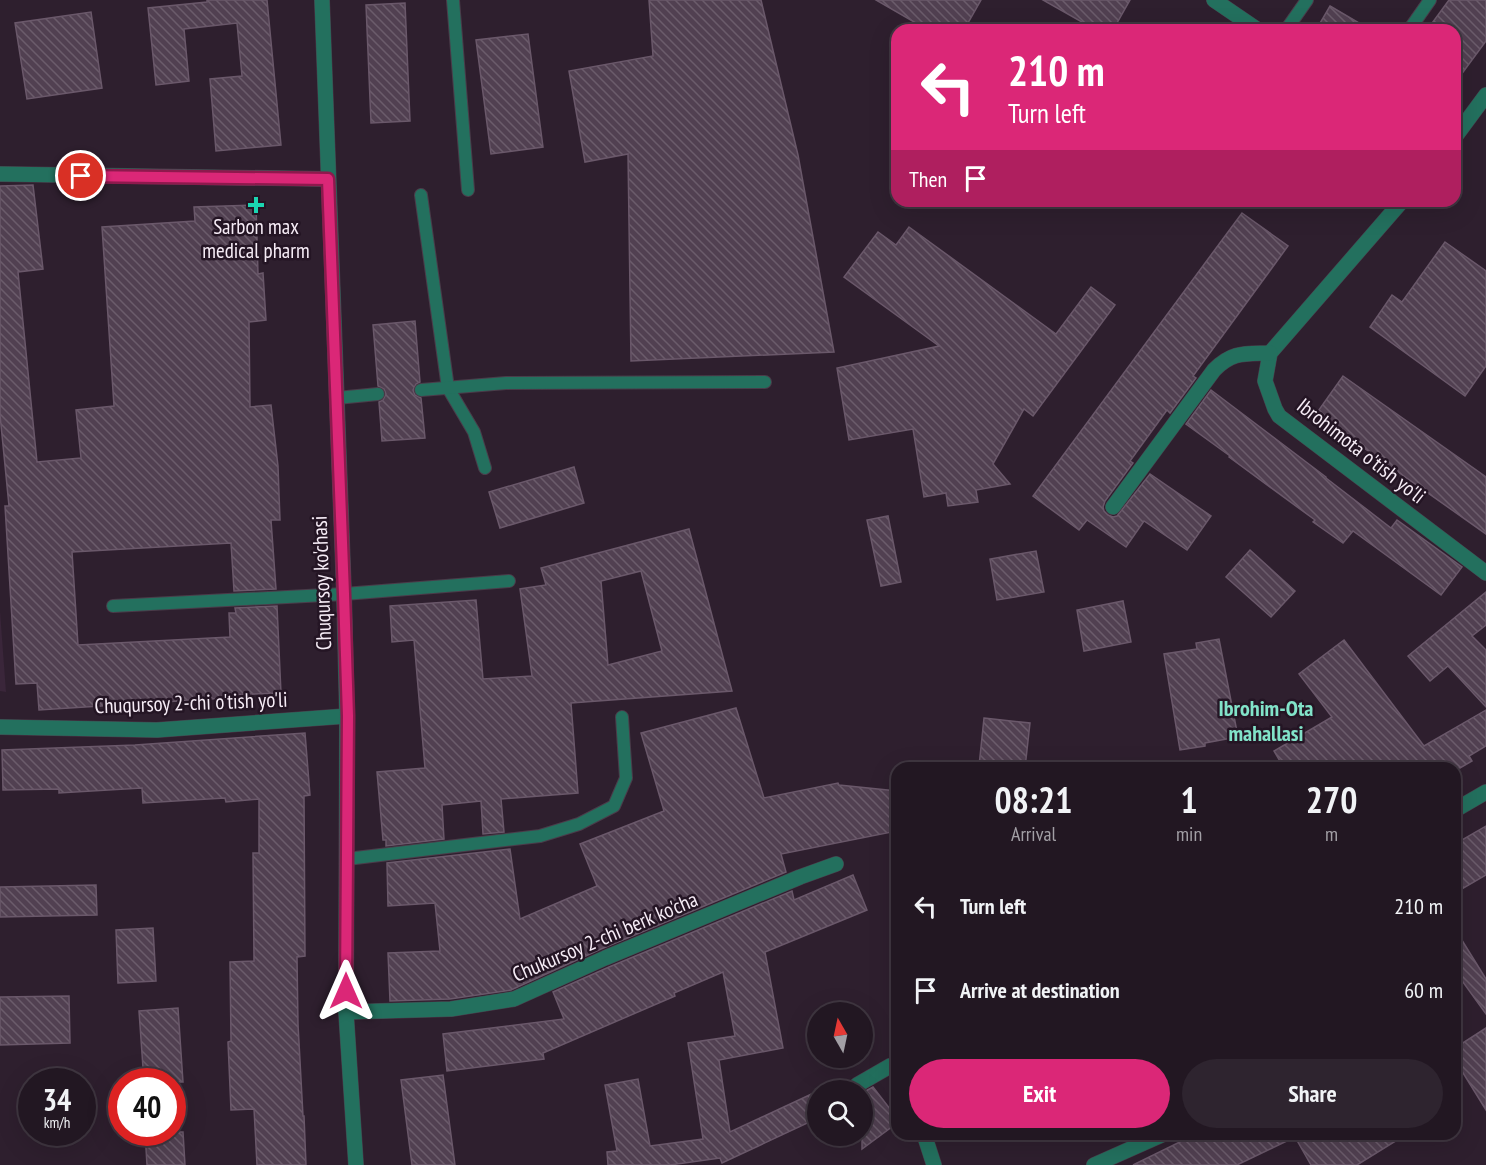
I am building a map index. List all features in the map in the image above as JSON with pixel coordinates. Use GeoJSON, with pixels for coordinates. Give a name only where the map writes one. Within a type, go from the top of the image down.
{"type":"FeatureCollection","features":[{"type":"Feature","properties":{"kind":"street","name":"Chuqursoy ko'chasi"},"geometry":{"type":"LineString","coordinates":[[322,0],[348,716],[346,1012],[356,1165]]}},
{"type":"Feature","properties":{"kind":"street"},"geometry":{"type":"LineString","coordinates":[[1214,0],[1249,24]]}},
{"type":"Feature","properties":{"kind":"street"},"geometry":{"type":"LineString","coordinates":[[1461,129],[1486,95]]}},
{"type":"Feature","properties":{"kind":"street"},"geometry":{"type":"LineString","coordinates":[[0,174],[328,179]]}},
{"type":"Feature","properties":{"kind":"street"},"geometry":{"type":"LineString","coordinates":[[1113,507],[1214,370],[1222,362],[1238,354],[1270,353],[1397,207]]}},
{"type":"Feature","properties":{"kind":"street","name":"Ibrohimota o'tish yo'li"},"geometry":{"type":"LineString","coordinates":[[1270,353],[1265,381],[1279,416],[1486,573]]}},
{"type":"Feature","properties":{"kind":"street","name":"Chuqursoy 2-chi o'tish yo'li"},"geometry":{"type":"LineString","coordinates":[[0,727],[156,730],[348,716]]}},
{"type":"Feature","properties":{"kind":"street"},"geometry":{"type":"LineString","coordinates":[[1461,807],[1486,792]]}},
{"type":"Feature","properties":{"kind":"street","name":"Chukursoy 2-chi berk ko'cha"},"geometry":{"type":"LineString","coordinates":[[346,1012],[451,1009],[514,999],[605,958],[836,864]]}},
{"type":"Feature","properties":{"kind":"street"},"geometry":{"type":"LineString","coordinates":[[870,1080],[891,1072]]}},
{"type":"Feature","properties":{"kind":"street"},"geometry":{"type":"LineString","coordinates":[[926,1140],[934,1165]]}},
{"type":"Feature","properties":{"kind":"street"},"geometry":{"type":"LineString","coordinates":[[1094,1165],[1150,1140]]}},
{"type":"Feature","properties":{"kind":"lane"},"geometry":{"type":"LineString","coordinates":[[453,0],[468,190]]}},
{"type":"Feature","properties":{"kind":"lane"},"geometry":{"type":"LineString","coordinates":[[1290,24],[1307,0]]}},
{"type":"Feature","properties":{"kind":"lane"},"geometry":{"type":"LineString","coordinates":[[1413,24],[1430,0]]}},
{"type":"Feature","properties":{"kind":"lane"},"geometry":{"type":"LineString","coordinates":[[422,195],[448,388],[474,432],[485,468]]}},
{"type":"Feature","properties":{"kind":"lane"},"geometry":{"type":"LineString","coordinates":[[421,390],[506,383],[765,382]]}},
{"type":"Feature","properties":{"kind":"lane"},"geometry":{"type":"LineString","coordinates":[[337,398],[378,394]]}},
{"type":"Feature","properties":{"kind":"lane"},"geometry":{"type":"LineString","coordinates":[[113,606],[344,594],[509,581]]}},
{"type":"Feature","properties":{"kind":"lane"},"geometry":{"type":"LineString","coordinates":[[347,859],[540,836],[579,824],[614,807],[626,777],[622,717]]}},
{"type":"Feature","properties":{"kind":"shaded area"},"geometry":{"type":"Polygon","coordinates":[[[0,611],[6,692],[0,691],[0,611]]]}},
{"type":"Feature","properties":{"kind":"building"},"geometry":{"type":"Polygon","coordinates":[[[207,0],[267,0],[281,145],[216,151],[210,79],[242,76],[237,23],[184,29],[189,81],[156,85],[148,8],[207,2],[207,0]]]}},
{"type":"Feature","properties":{"kind":"building"},"geometry":{"type":"Polygon","coordinates":[[[649,0],[761,0],[798,155],[834,352],[631,361],[628,154],[585,162],[569,71],[653,56],[649,0]]]}},
{"type":"Feature","properties":{"kind":"building"},"geometry":{"type":"Polygon","coordinates":[[[876,0],[981,0],[967,24],[918,24],[876,0]]]}},
{"type":"Feature","properties":{"kind":"building"},"geometry":{"type":"Polygon","coordinates":[[[1043,0],[1130,0],[1116,24],[1085,24],[1043,0]]]}},
{"type":"Feature","properties":{"kind":"building"},"geometry":{"type":"Polygon","coordinates":[[[1449,0],[1486,0],[1486,41],[1461,75],[1461,24],[1431,24],[1449,0]]]}},
{"type":"Feature","properties":{"kind":"building"},"geometry":{"type":"Polygon","coordinates":[[[405,3],[410,121],[371,123],[366,5],[405,3]]]}},
{"type":"Feature","properties":{"kind":"building"},"geometry":{"type":"Polygon","coordinates":[[[1330,6],[1361,24],[1320,24],[1330,6]]]}},
{"type":"Feature","properties":{"kind":"building"},"geometry":{"type":"Polygon","coordinates":[[[91,12],[102,88],[27,99],[15,23],[91,12]]]}},
{"type":"Feature","properties":{"kind":"building"},"geometry":{"type":"Polygon","coordinates":[[[528,34],[543,147],[491,154],[476,40],[528,34]]]}},
{"type":"Feature","properties":{"kind":"building"},"geometry":{"type":"Polygon","coordinates":[[[33,185],[43,269],[18,272],[37,462],[81,458],[76,410],[114,406],[102,227],[195,221],[194,207],[256,205],[258,274],[263,273],[266,320],[249,322],[250,407],[271,405],[278,466],[280,520],[271,520],[276,589],[234,591],[231,543],[72,552],[78,645],[230,637],[229,613],[236,613],[235,608],[277,606],[281,693],[225,695],[225,698],[39,710],[37,683],[16,684],[5,506],[9,506],[0,415],[0,186],[33,185]]]}},
{"type":"Feature","properties":{"kind":"building"},"geometry":{"type":"Polygon","coordinates":[[[1242,213],[1288,246],[1193,376],[1196,378],[1170,413],[1167,410],[1130,461],[1133,463],[1103,507],[1108,515],[1117,516],[1150,474],[1211,516],[1187,550],[1144,521],[1126,547],[1087,520],[1079,530],[1033,496],[1242,213]]]}},
{"type":"Feature","properties":{"kind":"building"},"geometry":{"type":"Polygon","coordinates":[[[909,227],[1056,334],[1091,287],[1115,305],[1033,416],[1024,409],[993,464],[1010,484],[976,490],[978,502],[948,506],[946,493],[924,497],[913,429],[849,440],[837,368],[939,346],[844,277],[878,232],[896,245],[909,227]]]}},
{"type":"Feature","properties":{"kind":"building"},"geometry":{"type":"Polygon","coordinates":[[[1445,242],[1486,271],[1486,366],[1465,396],[1370,327],[1392,295],[1402,302],[1445,242]]]}},
{"type":"Feature","properties":{"kind":"building"},"geometry":{"type":"Polygon","coordinates":[[[415,321],[420,382],[413,390],[415,395],[421,398],[425,438],[382,441],[379,402],[386,394],[384,389],[378,386],[373,325],[415,321]]]}},
{"type":"Feature","properties":{"kind":"building"},"geometry":{"type":"Polygon","coordinates":[[[1343,376],[1486,477],[1486,534],[1316,414],[1343,376]]]}},
{"type":"Feature","properties":{"kind":"building"},"geometry":{"type":"Polygon","coordinates":[[[1211,390],[1391,528],[1397,520],[1462,567],[1441,595],[1353,531],[1343,543],[1186,424],[1211,390]]]}},
{"type":"Feature","properties":{"kind":"building"},"geometry":{"type":"Polygon","coordinates":[[[574,467],[584,503],[500,528],[489,492],[574,467]]]}},
{"type":"Feature","properties":{"kind":"building"},"geometry":{"type":"Polygon","coordinates":[[[888,516],[901,582],[881,586],[867,520],[888,516]]]}},
{"type":"Feature","properties":{"kind":"building"},"geometry":{"type":"Polygon","coordinates":[[[689,529],[732,691],[571,703],[578,793],[501,799],[504,832],[483,834],[481,801],[442,805],[444,839],[386,846],[386,840],[383,840],[377,772],[425,768],[414,640],[392,642],[390,606],[476,600],[483,679],[532,676],[520,589],[546,585],[541,568],[689,529]],[[641,571],[601,581],[608,665],[662,651],[641,571]]]}},
{"type":"Feature","properties":{"kind":"building"},"geometry":{"type":"Polygon","coordinates":[[[1250,550],[1295,591],[1271,617],[1226,577],[1250,550]]]}},
{"type":"Feature","properties":{"kind":"building"},"geometry":{"type":"Polygon","coordinates":[[[1036,551],[1044,592],[997,600],[990,559],[1036,551]]]}},
{"type":"Feature","properties":{"kind":"building"},"geometry":{"type":"Polygon","coordinates":[[[1486,592],[1486,625],[1472,636],[1486,650],[1486,707],[1448,666],[1430,681],[1408,656],[1486,592]]]}},
{"type":"Feature","properties":{"kind":"building"},"geometry":{"type":"Polygon","coordinates":[[[1123,601],[1131,642],[1084,651],[1077,610],[1123,601]]]}},
{"type":"Feature","properties":{"kind":"building"},"geometry":{"type":"Polygon","coordinates":[[[1219,639],[1238,737],[1180,750],[1164,654],[1197,649],[1196,643],[1219,639]]]}},
{"type":"Feature","properties":{"kind":"building"},"geometry":{"type":"Polygon","coordinates":[[[1344,640],[1424,746],[1486,710],[1486,746],[1469,756],[1472,761],[1461,767],[1461,762],[1280,762],[1274,751],[1332,717],[1299,674],[1344,640]]]}},
{"type":"Feature","properties":{"kind":"building"},"geometry":{"type":"Polygon","coordinates":[[[736,708],[764,798],[838,783],[839,785],[891,790],[891,832],[781,854],[786,872],[601,949],[511,990],[450,999],[390,1001],[388,953],[440,951],[435,903],[388,906],[387,863],[510,849],[520,919],[597,886],[580,844],[664,811],[641,733],[736,708]]]}},
{"type":"Feature","properties":{"kind":"building"},"geometry":{"type":"Polygon","coordinates":[[[984,718],[1030,723],[1026,762],[979,762],[984,718]]]}},
{"type":"Feature","properties":{"kind":"building"},"geometry":{"type":"Polygon","coordinates":[[[305,733],[310,795],[304,796],[305,956],[297,957],[298,1024],[306,1165],[257,1165],[254,1109],[231,1110],[228,1042],[231,1041],[230,962],[254,961],[253,853],[259,853],[259,799],[226,802],[225,798],[143,803],[142,788],[59,793],[59,789],[3,790],[2,750],[135,745],[305,733]]]}},
{"type":"Feature","properties":{"kind":"building"},"geometry":{"type":"Polygon","coordinates":[[[1486,826],[1486,875],[1461,890],[1461,841],[1486,826]]]}},
{"type":"Feature","properties":{"kind":"building"},"geometry":{"type":"Polygon","coordinates":[[[853,875],[867,910],[765,952],[783,1048],[719,1060],[730,1132],[807,1096],[807,1123],[722,1163],[720,1158],[670,1165],[608,1165],[607,1152],[617,1151],[605,1085],[638,1079],[650,1146],[703,1139],[688,1043],[735,1036],[723,972],[674,993],[675,996],[543,1053],[544,1059],[447,1071],[443,1034],[564,1019],[553,992],[792,891],[794,900],[853,875]]]}},
{"type":"Feature","properties":{"kind":"building"},"geometry":{"type":"Polygon","coordinates":[[[96,885],[97,915],[0,917],[0,887],[96,885]]]}},
{"type":"Feature","properties":{"kind":"building"},"geometry":{"type":"Polygon","coordinates":[[[153,928],[156,981],[118,983],[116,930],[153,928]]]}},
{"type":"Feature","properties":{"kind":"building"},"geometry":{"type":"Polygon","coordinates":[[[1461,939],[1486,979],[1486,1014],[1461,979],[1461,939]]]}},
{"type":"Feature","properties":{"kind":"building"},"geometry":{"type":"Polygon","coordinates":[[[69,996],[70,1043],[0,1045],[0,997],[69,996]]]}},
{"type":"Feature","properties":{"kind":"building"},"geometry":{"type":"Polygon","coordinates":[[[178,1008],[182,1068],[143,1068],[139,1011],[178,1008]]]}},
{"type":"Feature","properties":{"kind":"building"},"geometry":{"type":"Polygon","coordinates":[[[1486,1028],[1486,1110],[1461,1070],[1461,1044],[1486,1028]]]}},
{"type":"Feature","properties":{"kind":"building"},"geometry":{"type":"Polygon","coordinates":[[[443,1075],[455,1165],[412,1165],[401,1080],[443,1075]]]}},
{"type":"Feature","properties":{"kind":"building"},"geometry":{"type":"Polygon","coordinates":[[[873,1087],[891,1110],[891,1127],[873,1141],[873,1087]]]}},
{"type":"Feature","properties":{"kind":"building"},"geometry":{"type":"Polygon","coordinates":[[[1184,1140],[1289,1140],[1237,1165],[1133,1165],[1184,1140]]]}},
{"type":"Feature","properties":{"kind":"building"},"geometry":{"type":"Polygon","coordinates":[[[1297,1140],[1397,1140],[1357,1165],[1311,1165],[1297,1140]]]}},
{"type":"Feature","properties":{"kind":"building"},"geometry":{"type":"Polygon","coordinates":[[[146,1146],[184,1146],[185,1165],[147,1165],[146,1146]]]}},
{"type":"Feature","properties":{"kind":"place","name":"Sarbon max medical pharm"},"geometry":{"type":"Point","coordinates":[256,205]}},
{"type":"Feature","properties":{"kind":"district","name":"Ibrohim-Ota mahallasi"},"geometry":{"type":"Point","coordinates":[1266,720]}},
{"type":"Feature","properties":{"kind":"route"},"geometry":{"type":"LineString","coordinates":[[81,176],[328,179],[348,716],[346,991]]}}]}
